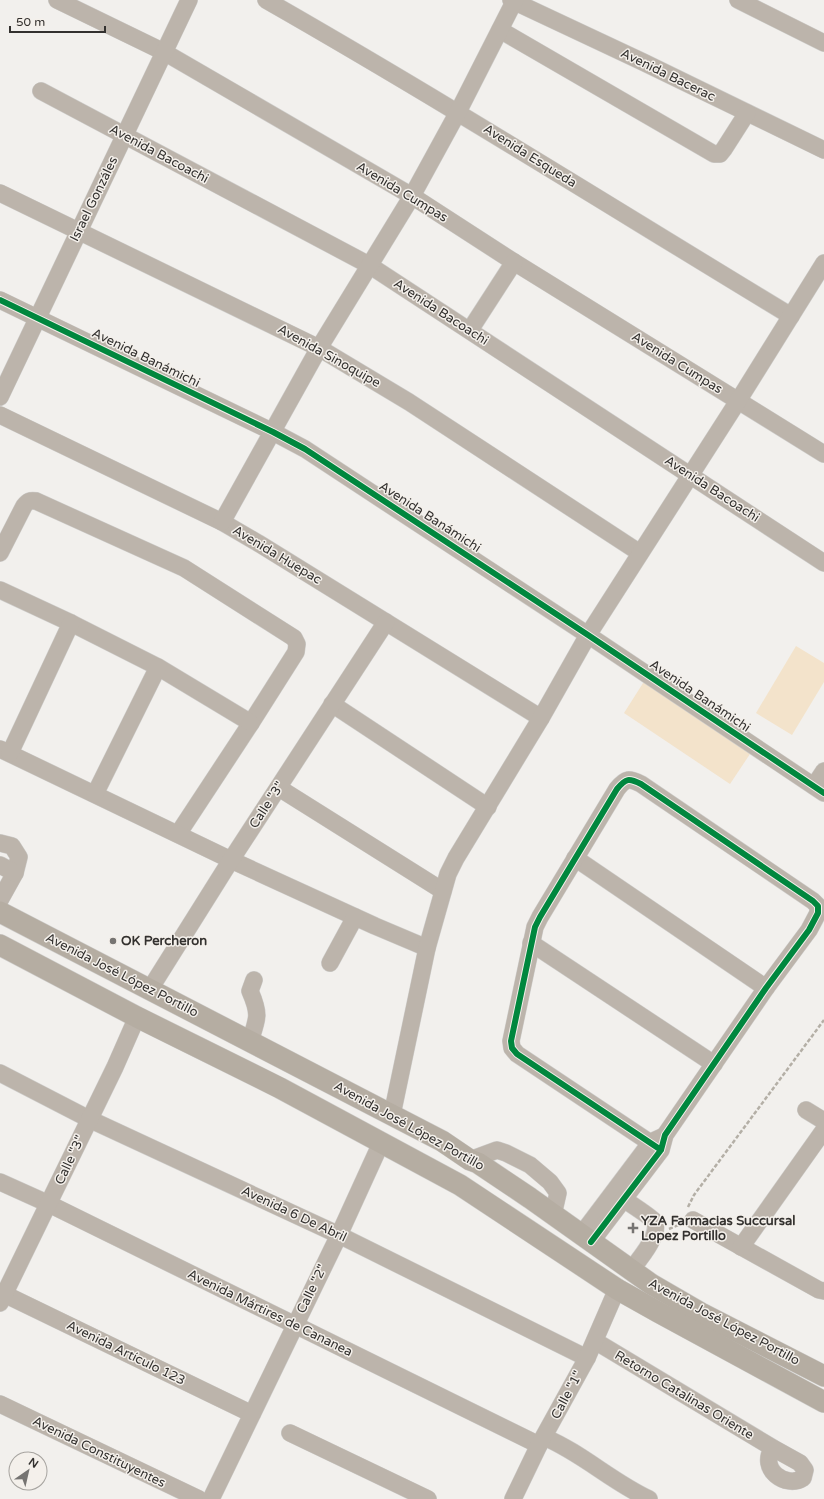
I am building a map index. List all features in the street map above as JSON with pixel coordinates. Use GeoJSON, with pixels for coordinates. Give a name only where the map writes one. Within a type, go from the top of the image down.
{"type":"FeatureCollection","features":[{"type":"Feature","properties":{"kind":"main road","name":"Avenida José López Portillo"},"geometry":{"type":"LineString","coordinates":[[0,912],[442,1141],[470,1160],[478,1163],[631,1270],[678,1300],[824,1376]]}},
{"type":"Feature","properties":{"kind":"main road","name":"Avenida José López Portillo"},"geometry":{"type":"LineString","coordinates":[[0,946],[137,1017],[280,1088],[466,1188],[617,1289],[824,1402]]}},
{"type":"Feature","properties":{"kind":"main road"},"geometry":{"type":"LineString","coordinates":[[280,1088],[314,1100],[370,1126],[375,1127],[380,1125],[392,1115]]}},
{"type":"Feature","properties":{"kind":"main road"},"geometry":{"type":"LineString","coordinates":[[381,1143],[389,1138],[401,1134],[416,1134],[470,1160]]}},
{"type":"Feature","properties":{"kind":"street","name":"Avenida Cumpas"},"geometry":{"type":"LineString","coordinates":[[56,0],[164,52],[412,196],[514,262],[824,454]]}},
{"type":"Feature","properties":{"kind":"street","name":"Israel Gonzáles"},"geometry":{"type":"LineString","coordinates":[[0,397],[78,230],[125,136],[188,0]]}},
{"type":"Feature","properties":{"kind":"street","name":"Avenida Esqueda"},"geometry":{"type":"LineString","coordinates":[[266,0],[367,57],[791,316]]}},
{"type":"Feature","properties":{"kind":"street"},"geometry":{"type":"LineString","coordinates":[[738,0],[824,43]]}},
{"type":"Feature","properties":{"kind":"street"},"geometry":{"type":"LineString","coordinates":[[222,522],[319,348],[412,196],[458,112],[500,30],[513,1]]}},
{"type":"Feature","properties":{"kind":"street","name":"Avenida Bacerac"},"geometry":{"type":"LineString","coordinates":[[513,1],[824,150]]}},
{"type":"Feature","properties":{"kind":"street"},"geometry":{"type":"LineString","coordinates":[[500,30],[714,154],[720,154],[724,149],[746,113]]}},
{"type":"Feature","properties":{"kind":"street","name":"Avenida Bacoachi"},"geometry":{"type":"LineString","coordinates":[[41,91],[369,265],[824,563]]}},
{"type":"Feature","properties":{"kind":"street","name":"Avenida Sinoquipe"},"geometry":{"type":"LineString","coordinates":[[0,193],[319,348],[403,399],[640,553]]}},
{"type":"Feature","properties":{"kind":"street"},"geometry":{"type":"LineString","coordinates":[[470,330],[514,262]]}},
{"type":"Feature","properties":{"kind":"street"},"geometry":{"type":"LineString","coordinates":[[392,1115],[427,948],[448,874],[456,858],[541,718],[588,635],[738,401],[824,262]]}},
{"type":"Feature","properties":{"kind":"street","name":"Avenida Banámichi"},"geometry":{"type":"LineString","coordinates":[[0,300],[273,432],[327,463],[588,635],[819,790]]}},
{"type":"Feature","properties":{"kind":"street","name":"Avenida Huepac"},"geometry":{"type":"LineString","coordinates":[[0,415],[222,522],[541,718]]}},
{"type":"Feature","properties":{"kind":"street"},"geometry":{"type":"LineString","coordinates":[[0,553],[24,506],[31,500],[36,501],[184,568],[294,638],[297,644],[296,652],[178,834]]}},
{"type":"Feature","properties":{"kind":"street"},"geometry":{"type":"LineString","coordinates":[[0,590],[71,623],[158,667],[251,723]]}},
{"type":"Feature","properties":{"kind":"street","name":"Calle \"3\""},"geometry":{"type":"LineString","coordinates":[[150,989],[231,860],[386,622]]}},
{"type":"Feature","properties":{"kind":"street"},"geometry":{"type":"LineString","coordinates":[[71,623],[5,751],[231,860],[354,917],[427,948]]}},
{"type":"Feature","properties":{"kind":"street"},"geometry":{"type":"LineString","coordinates":[[95,794],[158,667]]}},
{"type":"Feature","properties":{"kind":"street"},"geometry":{"type":"LineString","coordinates":[[332,704],[488,807]]}},
{"type":"Feature","properties":{"kind":"street"},"geometry":{"type":"LineString","coordinates":[[819,790],[824,771]]}},
{"type":"Feature","properties":{"kind":"street"},"geometry":{"type":"LineString","coordinates":[[586,1239],[659,1142],[766,988],[809,930],[818,913],[818,906],[813,901],[641,784],[633,780],[627,780],[622,783],[575,858],[535,927],[511,1041],[512,1048],[517,1054],[659,1142]]}},
{"type":"Feature","properties":{"kind":"street"},"geometry":{"type":"LineString","coordinates":[[279,788],[443,891]]}},
{"type":"Feature","properties":{"kind":"street"},"geometry":{"type":"LineString","coordinates":[[0,843],[12,846],[19,857],[7,869],[0,900]]}},
{"type":"Feature","properties":{"kind":"street"},"geometry":{"type":"LineString","coordinates":[[575,858],[766,988]]}},
{"type":"Feature","properties":{"kind":"street"},"geometry":{"type":"LineString","coordinates":[[330,963],[354,917]]}},
{"type":"Feature","properties":{"kind":"street"},"geometry":{"type":"LineString","coordinates":[[531,943],[714,1064]]}},
{"type":"Feature","properties":{"kind":"street"},"geometry":{"type":"LineString","coordinates":[[250,1041],[258,1019],[255,1002],[250,991],[254,980]]}},
{"type":"Feature","properties":{"kind":"street","name":"Calle \"3\""},"geometry":{"type":"LineString","coordinates":[[1,1296],[49,1204],[115,1067],[137,1017]]}},
{"type":"Feature","properties":{"kind":"street","name":"Avenida 6 De Abril"},"geometry":{"type":"LineString","coordinates":[[0,1073],[89,1119],[338,1235],[587,1358]]}},
{"type":"Feature","properties":{"kind":"street"},"geometry":{"type":"LineString","coordinates":[[806,1110],[824,1121]]}},
{"type":"Feature","properties":{"kind":"street"},"geometry":{"type":"LineString","coordinates":[[741,1247],[824,1130]]}},
{"type":"Feature","properties":{"kind":"street"},"geometry":{"type":"LineString","coordinates":[[586,1239],[624,1199],[659,1142]]}},
{"type":"Feature","properties":{"kind":"street","name":"Calle \"2\""},"geometry":{"type":"LineString","coordinates":[[210,1499],[381,1143]]}},
{"type":"Feature","properties":{"kind":"street"},"geometry":{"type":"LineString","coordinates":[[470,1160],[497,1150],[506,1152],[530,1165],[550,1182],[558,1193],[553,1215]]}},
{"type":"Feature","properties":{"kind":"street","name":"Avenida Mártires de Cananea"},"geometry":{"type":"LineString","coordinates":[[0,1182],[49,1204],[294,1325],[541,1441],[561,1444],[635,1492],[649,1499]]}},
{"type":"Feature","properties":{"kind":"street"},"geometry":{"type":"LineString","coordinates":[[624,1199],[651,1218],[655,1225],[652,1240],[631,1270]]}},
{"type":"Feature","properties":{"kind":"street"},"geometry":{"type":"LineString","coordinates":[[690,1215],[741,1247],[819,1290],[824,1291]]}},
{"type":"Feature","properties":{"kind":"street","name":"Calle \"1\""},"geometry":{"type":"LineString","coordinates":[[512,1499],[541,1441],[587,1358],[617,1289]]}},
{"type":"Feature","properties":{"kind":"street","name":"Avenida Artículo 123"},"geometry":{"type":"LineString","coordinates":[[1,1296],[252,1414]]}},
{"type":"Feature","properties":{"kind":"street","name":"Retorno Catalinas Oriente"},"geometry":{"type":"LineString","coordinates":[[595,1341],[773,1448]]}},
{"type":"Feature","properties":{"kind":"street","name":"Avenida Constituyentes"},"geometry":{"type":"LineString","coordinates":[[0,1404],[198,1499]]}},
{"type":"Feature","properties":{"kind":"street"},"geometry":{"type":"LineString","coordinates":[[290,1433],[428,1499]]}},
{"type":"Feature","properties":{"kind":"path"},"geometry":{"type":"LineString","coordinates":[[690,1215],[694,1195],[824,1020]]}},
{"type":"Feature","properties":{"kind":"shaded area"},"geometry":{"type":"Polygon","coordinates":[[[796,646],[824,663],[824,682],[792,735],[756,713],[796,646]]]}},
{"type":"Feature","properties":{"kind":"shaded area"},"geometry":{"type":"Polygon","coordinates":[[[645,680],[752,751],[730,784],[624,713],[645,680]]]}},
{"type":"Feature","properties":{"kind":"cycle path"},"geometry":{"type":"LineString","coordinates":[[0,300],[273,432],[305,449],[588,635],[824,793]]}},
{"type":"Feature","properties":{"kind":"cycle path"},"geometry":{"type":"LineString","coordinates":[[591,1242],[661,1150],[665,1135],[766,988],[809,930],[818,913],[818,906],[813,901],[641,784],[628,780],[617,789],[535,927],[511,1041],[512,1048],[517,1054],[661,1150]]}},
{"type":"Feature","properties":{"kind":"place","name":"OK Percheron"},"geometry":{"type":"Point","coordinates":[113,941]}},
{"type":"Feature","properties":{"kind":"place","name":"YZA Farmacias Succursal Lopez Portillo"},"geometry":{"type":"Point","coordinates":[633,1228]}}]}
